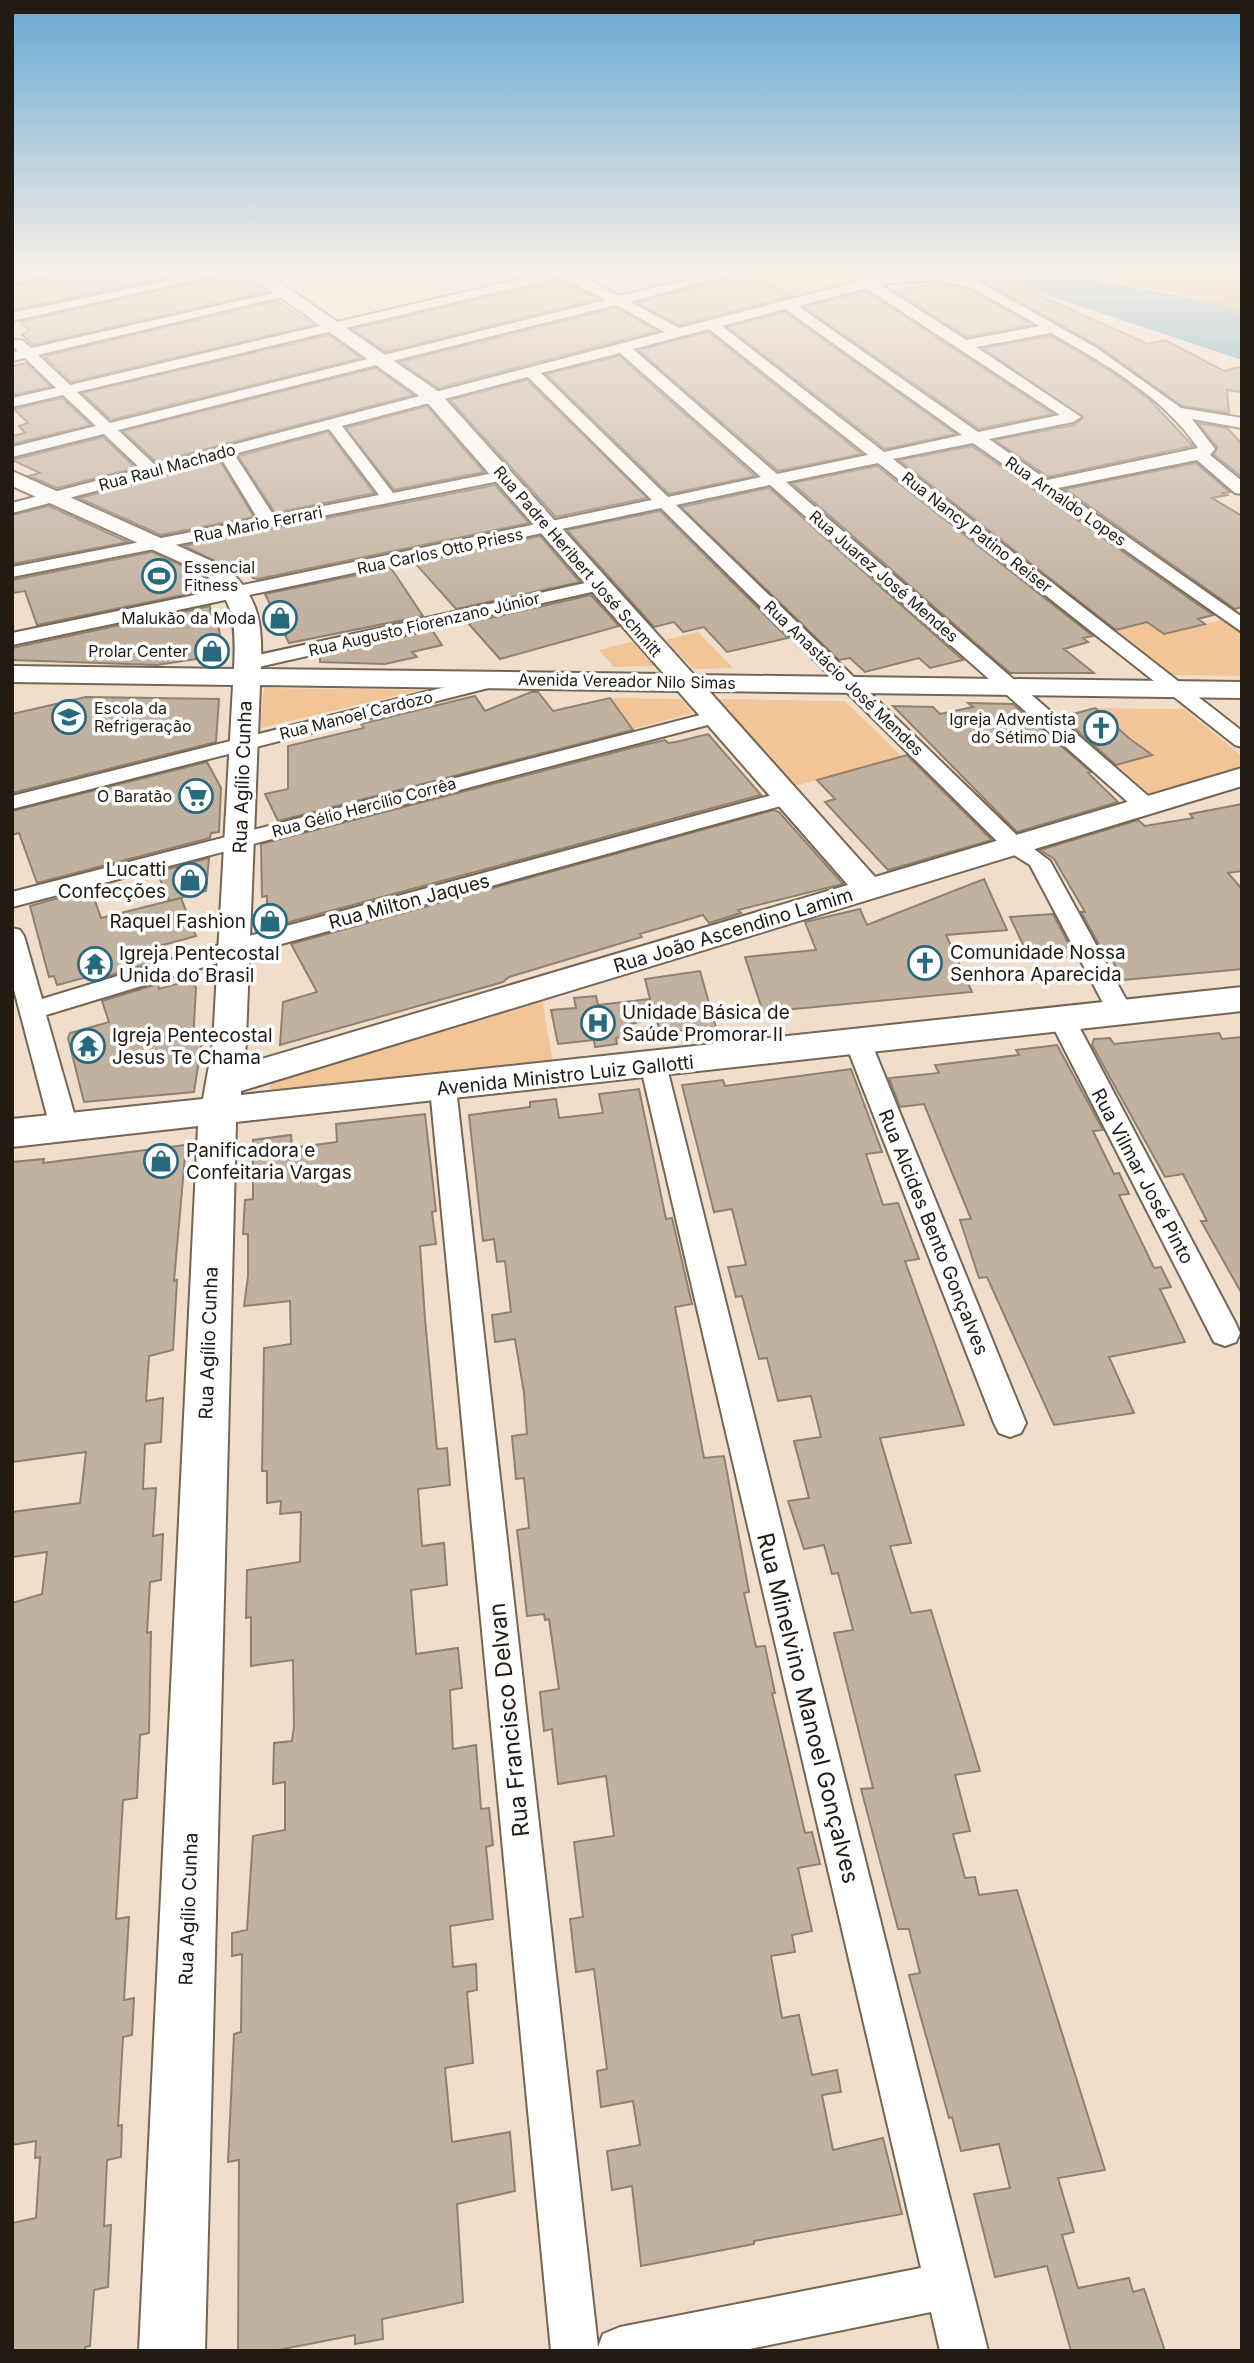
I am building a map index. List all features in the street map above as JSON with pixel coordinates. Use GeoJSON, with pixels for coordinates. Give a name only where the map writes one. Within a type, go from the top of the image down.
{"type":"FeatureCollection","features":[{"type":"Feature","properties":{"kind":"street"},"geometry":{"type":"LineString","coordinates":[[56,382],[152,471]]}},
{"type":"Feature","properties":{"kind":"street"},"geometry":{"type":"LineString","coordinates":[[12,403],[99,382]]}},
{"type":"Feature","properties":{"kind":"street"},"geometry":{"type":"LineString","coordinates":[[12,452],[291,382]]}},
{"type":"Feature","properties":{"kind":"street","name":"Rua Padre Heribert José Schmitt"},"geometry":{"type":"LineString","coordinates":[[413,382],[432,396],[869,889]]}},
{"type":"Feature","properties":{"kind":"street","name":"Rua Raul Machado"},"geometry":{"type":"LineString","coordinates":[[12,508],[486,382]]}},
{"type":"Feature","properties":{"kind":"street","name":"Rua Anastácio José Mendes"},"geometry":{"type":"LineString","coordinates":[[542,382],[1014,845],[1039,861],[1120,1012]]}},
{"type":"Feature","properties":{"kind":"street","name":"Rua Juarez José Mendes"},"geometry":{"type":"LineString","coordinates":[[662,382],[1146,806]]}},
{"type":"Feature","properties":{"kind":"street","name":"Rua Nancy Patino Reiser"},"geometry":{"type":"LineString","coordinates":[[785,382],[1242,741]]}},
{"type":"Feature","properties":{"kind":"street","name":"Rua Arnaldo Lopes"},"geometry":{"type":"LineString","coordinates":[[897,382],[1242,626]]}},
{"type":"Feature","properties":{"kind":"street","name":"Rua Carlos Otto Priess"},"geometry":{"type":"LineString","coordinates":[[12,639],[1073,417],[1020,382]]}},
{"type":"Feature","properties":{"kind":"street","name":"Rua Raul Machado"},"geometry":{"type":"LineString","coordinates":[[1136,382],[1176,412],[1206,446],[1207,449],[1200,455]]}},
{"type":"Feature","properties":{"kind":"street"},"geometry":{"type":"LineString","coordinates":[[1176,412],[1242,423]]}},
{"type":"Feature","properties":{"kind":"street"},"geometry":{"type":"LineString","coordinates":[[332,423],[389,498]]}},
{"type":"Feature","properties":{"kind":"street"},"geometry":{"type":"LineString","coordinates":[[225,452],[269,522]]}},
{"type":"Feature","properties":{"kind":"street"},"geometry":{"type":"LineString","coordinates":[[1044,486],[1200,455],[1241,489]]}},
{"type":"Feature","properties":{"kind":"street","name":"Rua Mario Ferrari"},"geometry":{"type":"LineString","coordinates":[[12,572],[504,476]]}},
{"type":"Feature","properties":{"kind":"street","name":"Rua Agílio Cunha"},"geometry":{"type":"LineString","coordinates":[[12,478],[211,567],[236,593],[243,604],[249,626],[232,1043],[215,1139],[172,2351]]}},
{"type":"Feature","properties":{"kind":"street","name":"Rua Augusto Fiorenzano Júnior"},"geometry":{"type":"LineString","coordinates":[[248,670],[599,585]]}},
{"type":"Feature","properties":{"kind":"street","name":"Avenida Vereador Nilo Simas"},"geometry":{"type":"LineString","coordinates":[[12,674],[248,670],[497,680],[1242,690]]}},
{"type":"Feature","properties":{"kind":"street","name":"Rua Manoel Cardozo"},"geometry":{"type":"LineString","coordinates":[[12,803],[222,752],[243,743],[497,680]]}},
{"type":"Feature","properties":{"kind":"street","name":"Rua Gélio Hercílio Corrêa"},"geometry":{"type":"LineString","coordinates":[[12,900],[716,717]]}},
{"type":"Feature","properties":{"kind":"street","name":"Rua João Ascendino Lamim"},"geometry":{"type":"LineString","coordinates":[[222,1098],[869,889],[1242,777]]}},
{"type":"Feature","properties":{"kind":"street","name":"Rua Milton Jaques"},"geometry":{"type":"LineString","coordinates":[[33,1011],[235,950],[787,797]]}},
{"type":"Feature","properties":{"kind":"street"},"geometry":{"type":"LineString","coordinates":[[12,936],[64,1127]]}},
{"type":"Feature","properties":{"kind":"street","name":"Avenida Ministro Luiz Gallotti"},"geometry":{"type":"LineString","coordinates":[[12,1133],[64,1127],[222,1098],[443,1088],[1242,999]]}},
{"type":"Feature","properties":{"kind":"street","name":"Rua Vilmar José Pinto"},"geometry":{"type":"LineString","coordinates":[[1062,1019],[1225,1333]]}},
{"type":"Feature","properties":{"kind":"street","name":"Rua Alcides Bento Gonçalves"},"geometry":{"type":"LineString","coordinates":[[858,1042],[1010,1423]]}},
{"type":"Feature","properties":{"kind":"street","name":"Rua Minelvino Manoel Gonçalves"},"geometry":{"type":"LineString","coordinates":[[653,1065],[964,2351]]}},
{"type":"Feature","properties":{"kind":"street","name":"Rua Francisco Delvan"},"geometry":{"type":"LineString","coordinates":[[443,1088],[575,2351]]}},
{"type":"Feature","properties":{"kind":"street"},"geometry":{"type":"LineString","coordinates":[[620,2351],[948,2286]]}},
{"type":"Feature","properties":{"kind":"shaded area"},"geometry":{"type":"Polygon","coordinates":[[[1222,620],[1242,633],[1242,676],[1172,675],[1115,630],[1147,622],[1164,634],[1222,620]]]}},
{"type":"Feature","properties":{"kind":"shaded area"},"geometry":{"type":"Polygon","coordinates":[[[698,632],[733,668],[694,669],[665,640],[698,632]]]}},
{"type":"Feature","properties":{"kind":"shaded area"},"geometry":{"type":"Polygon","coordinates":[[[635,641],[655,666],[614,667],[599,650],[635,641]]]}},
{"type":"Feature","properties":{"kind":"shaded area"},"geometry":{"type":"Polygon","coordinates":[[[264,688],[421,690],[260,728],[264,688]]]}},
{"type":"Feature","properties":{"kind":"shaded area"},"geometry":{"type":"Polygon","coordinates":[[[610,698],[681,699],[693,713],[632,729],[610,698]]]}},
{"type":"Feature","properties":{"kind":"shaded area"},"geometry":{"type":"Polygon","coordinates":[[[717,699],[845,701],[902,757],[795,786],[717,699]]]}},
{"type":"Feature","properties":{"kind":"shaded area"},"geometry":{"type":"Polygon","coordinates":[[[1096,708],[1184,709],[1242,756],[1242,767],[1150,794],[1117,765],[1151,754],[1096,708]]]}},
{"type":"Feature","properties":{"kind":"shaded area"},"geometry":{"type":"Polygon","coordinates":[[[542,999],[553,1063],[278,1094],[269,1088],[273,1080],[542,999]]]}},
{"type":"Feature","properties":{"kind":"building"},"geometry":{"type":"Polygon","coordinates":[[[12,382],[46,382],[51,387],[12,395],[12,382]]]}},
{"type":"Feature","properties":{"kind":"building"},"geometry":{"type":"Polygon","coordinates":[[[128,382],[263,382],[111,420],[82,393],[128,382]]]}},
{"type":"Feature","properties":{"kind":"building"},"geometry":{"type":"Polygon","coordinates":[[[319,382],[396,382],[413,395],[156,462],[123,431],[319,382]]]}},
{"type":"Feature","properties":{"kind":"building"},"geometry":{"type":"Polygon","coordinates":[[[430,382],[460,382],[438,388],[430,382]]]}},
{"type":"Feature","properties":{"kind":"building"},"geometry":{"type":"Polygon","coordinates":[[[518,382],[529,382],[647,498],[556,517],[450,400],[518,382]]]}},
{"type":"Feature","properties":{"kind":"building"},"geometry":{"type":"Polygon","coordinates":[[[554,382],[649,382],[755,476],[669,494],[554,382]]]}},
{"type":"Feature","properties":{"kind":"building"},"geometry":{"type":"Polygon","coordinates":[[[675,382],[771,382],[862,454],[778,471],[675,382]]]}},
{"type":"Feature","properties":{"kind":"building"},"geometry":{"type":"Polygon","coordinates":[[[799,382],[883,382],[956,434],[885,449],[799,382]]]}},
{"type":"Feature","properties":{"kind":"building"},"geometry":{"type":"Polygon","coordinates":[[[912,382],[1005,382],[1053,414],[979,429],[912,382]]]}},
{"type":"Feature","properties":{"kind":"building"},"geometry":{"type":"Polygon","coordinates":[[[1032,382],[1126,382],[1149,399],[1193,446],[1048,477],[995,440],[1074,425],[1083,418],[1032,382]]]}},
{"type":"Feature","properties":{"kind":"building"},"geometry":{"type":"Polygon","coordinates":[[[1149,382],[1242,382],[1242,392],[1227,390],[1229,413],[1182,406],[1149,382]]]}},
{"type":"Feature","properties":{"kind":"building"},"geometry":{"type":"Polygon","coordinates":[[[62,398],[91,425],[12,444],[12,436],[25,433],[19,426],[28,423],[14,409],[62,398]]]}},
{"type":"Feature","properties":{"kind":"building"},"geometry":{"type":"Polygon","coordinates":[[[427,406],[484,472],[394,490],[346,428],[427,406]]]}},
{"type":"Feature","properties":{"kind":"building"},"geometry":{"type":"Polygon","coordinates":[[[1198,423],[1227,428],[1242,444],[1242,477],[1214,455],[1217,447],[1198,423]]]}},
{"type":"Feature","properties":{"kind":"building"},"geometry":{"type":"Polygon","coordinates":[[[328,432],[374,493],[275,513],[238,456],[328,432]]]}},
{"type":"Feature","properties":{"kind":"building"},"geometry":{"type":"Polygon","coordinates":[[[103,437],[136,468],[57,488],[29,476],[40,473],[12,460],[103,437]]]}},
{"type":"Feature","properties":{"kind":"building"},"geometry":{"type":"Polygon","coordinates":[[[972,446],[1213,615],[1198,619],[1205,624],[1164,634],[1147,622],[1116,630],[899,460],[972,446]]]}},
{"type":"Feature","properties":{"kind":"building"},"geometry":{"type":"Polygon","coordinates":[[[220,461],[254,517],[161,535],[79,498],[220,461]]]}},
{"type":"Feature","properties":{"kind":"building"},"geometry":{"type":"Polygon","coordinates":[[[1196,463],[1230,492],[1212,498],[1242,516],[1242,607],[1235,609],[1065,489],[1196,463]]]}},
{"type":"Feature","properties":{"kind":"building"},"geometry":{"type":"Polygon","coordinates":[[[877,466],[1093,636],[1083,638],[1088,642],[1064,649],[1094,673],[1010,673],[792,483],[877,466]]]}},
{"type":"Feature","properties":{"kind":"building"},"geometry":{"type":"Polygon","coordinates":[[[495,485],[529,523],[258,579],[253,578],[247,566],[232,569],[184,546],[495,485]]]}},
{"type":"Feature","properties":{"kind":"building"},"geometry":{"type":"Polygon","coordinates":[[[769,488],[963,660],[930,668],[919,658],[865,672],[850,658],[839,660],[681,507],[769,488]]]}},
{"type":"Feature","properties":{"kind":"building"},"geometry":{"type":"Polygon","coordinates":[[[49,506],[128,542],[12,564],[12,515],[49,506]]]}},
{"type":"Feature","properties":{"kind":"building"},"geometry":{"type":"Polygon","coordinates":[[[660,511],[788,638],[727,652],[704,627],[683,632],[674,622],[654,627],[567,530],[660,511]]]}},
{"type":"Feature","properties":{"kind":"building"},"geometry":{"type":"Polygon","coordinates":[[[540,536],[580,582],[456,609],[415,563],[540,536]]]}},
{"type":"Feature","properties":{"kind":"building"},"geometry":{"type":"Polygon","coordinates":[[[152,552],[201,574],[207,580],[208,590],[37,625],[25,591],[12,593],[12,580],[152,552]]]}},
{"type":"Feature","properties":{"kind":"building"},"geometry":{"type":"Polygon","coordinates":[[[391,568],[423,616],[289,643],[265,594],[391,568]]]}},
{"type":"Feature","properties":{"kind":"building"},"geometry":{"type":"Polygon","coordinates":[[[591,595],[619,626],[500,659],[468,623],[591,595]]]}},
{"type":"Feature","properties":{"kind":"building"},"geometry":{"type":"Polygon","coordinates":[[[210,606],[212,624],[218,623],[223,655],[157,665],[12,660],[12,648],[210,606]]]}},
{"type":"Feature","properties":{"kind":"building"},"geometry":{"type":"Polygon","coordinates":[[[432,630],[442,645],[412,652],[417,657],[385,664],[320,662],[320,656],[432,630]]]}},
{"type":"Feature","properties":{"kind":"building"},"geometry":{"type":"Polygon","coordinates":[[[531,692],[538,692],[553,711],[610,698],[633,730],[278,821],[265,794],[288,789],[288,746],[364,728],[361,724],[475,696],[485,711],[531,692]]]}},
{"type":"Feature","properties":{"kind":"building"},"geometry":{"type":"Polygon","coordinates":[[[86,697],[219,699],[216,742],[12,793],[12,714],[86,697]]]}},
{"type":"Feature","properties":{"kind":"building"},"geometry":{"type":"Polygon","coordinates":[[[968,703],[1013,704],[1091,772],[1088,773],[1118,802],[1017,832],[893,706],[933,707],[940,714],[973,707],[968,703]]]}},
{"type":"Feature","properties":{"kind":"building"},"geometry":{"type":"Polygon","coordinates":[[[1095,708],[1152,755],[1116,765],[1062,717],[1095,708]]]}},
{"type":"Feature","properties":{"kind":"building"},"geometry":{"type":"Polygon","coordinates":[[[708,734],[761,795],[267,928],[267,896],[262,897],[261,844],[643,745],[665,740],[668,743],[676,742],[708,734]]]}},
{"type":"Feature","properties":{"kind":"building"},"geometry":{"type":"Polygon","coordinates":[[[907,755],[992,840],[888,870],[825,802],[835,799],[817,780],[907,755]]]}},
{"type":"Feature","properties":{"kind":"building"},"geometry":{"type":"Polygon","coordinates":[[[207,762],[221,788],[219,832],[211,833],[210,838],[37,883],[19,833],[12,835],[12,811],[207,762]]]}},
{"type":"Feature","properties":{"kind":"building"},"geometry":{"type":"Polygon","coordinates":[[[1242,804],[1242,871],[1228,873],[1242,889],[1242,969],[1123,980],[1109,954],[1104,954],[1081,912],[1085,912],[1054,859],[1040,850],[1138,820],[1145,826],[1193,818],[1190,814],[1242,804]]]}},
{"type":"Feature","properties":{"kind":"building"},"geometry":{"type":"Polygon","coordinates":[[[774,810],[779,812],[843,884],[738,910],[741,913],[709,923],[703,915],[640,934],[642,937],[509,977],[503,982],[280,1045],[283,1002],[317,992],[291,944],[774,810]]]}},
{"type":"Feature","properties":{"kind":"building"},"geometry":{"type":"Polygon","coordinates":[[[209,858],[206,891],[169,901],[157,872],[209,858]]]}},
{"type":"Feature","properties":{"kind":"building"},"geometry":{"type":"Polygon","coordinates":[[[984,879],[1007,930],[946,935],[972,992],[763,1012],[745,957],[816,950],[805,922],[860,909],[867,925],[984,879]]]}},
{"type":"Feature","properties":{"kind":"building"},"geometry":{"type":"Polygon","coordinates":[[[91,889],[101,918],[181,898],[196,936],[145,950],[150,963],[96,980],[95,975],[57,985],[54,976],[49,977],[30,906],[91,889]]]}},
{"type":"Feature","properties":{"kind":"building"},"geometry":{"type":"Polygon","coordinates":[[[1053,914],[1075,956],[1030,960],[1010,917],[1053,914]]]}},
{"type":"Feature","properties":{"kind":"building"},"geometry":{"type":"Polygon","coordinates":[[[700,971],[716,1028],[660,1032],[656,1017],[624,1026],[626,1036],[616,1038],[617,1044],[595,1047],[594,1040],[558,1044],[551,1010],[576,1008],[574,998],[596,996],[598,1005],[650,999],[645,979],[700,971]]]}},
{"type":"Feature","properties":{"kind":"building"},"geometry":{"type":"Polygon","coordinates":[[[187,981],[196,987],[193,1042],[202,1041],[194,1092],[84,1102],[68,1038],[70,1033],[109,1022],[102,1001],[158,984],[159,989],[187,981]]]}},
{"type":"Feature","properties":{"kind":"building"},"geometry":{"type":"Polygon","coordinates":[[[1219,1033],[1222,1039],[1242,1037],[1242,1294],[1201,1221],[1207,1221],[1183,1174],[1165,1177],[1092,1045],[1094,1039],[1110,1038],[1114,1044],[1219,1033]]]}},
{"type":"Feature","properties":{"kind":"building"},"geometry":{"type":"Polygon","coordinates":[[[1057,1045],[1103,1130],[1093,1131],[1114,1174],[1119,1173],[1129,1194],[1119,1195],[1154,1268],[1161,1267],[1171,1287],[1160,1289],[1185,1342],[1109,1357],[1134,1413],[1054,1425],[987,1277],[979,1278],[960,1220],[971,1219],[924,1104],[900,1107],[889,1078],[939,1073],[935,1065],[1019,1055],[1016,1050],[1057,1045]]]}},
{"type":"Feature","properties":{"kind":"building"},"geometry":{"type":"Polygon","coordinates":[[[851,1069],[882,1152],[866,1154],[883,1205],[898,1203],[919,1259],[905,1261],[964,1425],[880,1438],[911,1543],[890,1546],[911,1613],[931,1610],[980,1771],[955,1775],[970,1831],[953,1834],[965,1878],[975,1877],[979,1895],[1017,1890],[1105,2170],[1058,2178],[1074,2232],[1062,2235],[1078,2288],[1129,2278],[1133,2292],[1144,2289],[1165,2351],[1071,2351],[1047,2266],[995,2277],[974,2194],[1010,2188],[999,2144],[961,2151],[952,2117],[949,2118],[909,1975],[920,1973],[909,1929],[898,1929],[861,1789],[873,1788],[834,1633],[853,1630],[838,1573],[832,1574],[824,1545],[804,1549],[788,1501],[809,1498],[794,1441],[821,1437],[811,1396],[778,1401],[767,1358],[759,1359],[742,1296],[736,1297],[728,1267],[746,1265],[732,1209],[714,1212],[682,1085],[723,1080],[725,1086],[851,1069]]]}},
{"type":"Feature","properties":{"kind":"building"},"geometry":{"type":"Polygon","coordinates":[[[639,1089],[666,1219],[672,1218],[692,1304],[675,1307],[704,1458],[724,1456],[749,1592],[744,1593],[756,1647],[765,1646],[775,1693],[772,1693],[805,1833],[812,1832],[820,1864],[798,1868],[812,1931],[792,1935],[795,1952],[771,1956],[782,2018],[799,2015],[812,2075],[837,2070],[841,2092],[822,2095],[833,2150],[883,2138],[902,2214],[754,2241],[754,2244],[641,2266],[632,2186],[612,2190],[607,2151],[640,2145],[633,2101],[601,2107],[597,2071],[607,2069],[594,1969],[576,1972],[570,1919],[583,1917],[574,1842],[614,1836],[606,1776],[558,1784],[552,1729],[544,1731],[540,1692],[559,1689],[549,1619],[545,1620],[544,1614],[527,1616],[517,1530],[529,1528],[524,1478],[516,1479],[512,1436],[527,1434],[524,1393],[515,1339],[495,1342],[492,1315],[511,1312],[505,1261],[497,1262],[494,1239],[483,1241],[469,1115],[530,1107],[530,1102],[556,1099],[559,1118],[603,1113],[599,1094],[639,1089]]]}},
{"type":"Feature","properties":{"kind":"building"},"geometry":{"type":"Polygon","coordinates":[[[425,1114],[436,1211],[432,1212],[436,1244],[420,1246],[437,1449],[447,1448],[450,1485],[418,1489],[422,1546],[444,1543],[447,1585],[411,1590],[416,1654],[458,1648],[462,1688],[450,1690],[453,1749],[476,1745],[481,1809],[489,1808],[493,1845],[486,1847],[493,1919],[450,1926],[453,1967],[476,1964],[477,1990],[467,1992],[473,2063],[445,2068],[452,2142],[510,2132],[515,2191],[457,2204],[463,2302],[382,2319],[383,2339],[355,2344],[355,2335],[273,2351],[238,2351],[239,2160],[228,2162],[234,2034],[241,2032],[242,1954],[232,1956],[232,1933],[247,1930],[253,1836],[285,1830],[285,1782],[273,1784],[274,1743],[292,1741],[294,1726],[293,1660],[251,1666],[251,1617],[246,1618],[247,1570],[300,1562],[301,1512],[280,1514],[281,1501],[267,1503],[267,1471],[262,1471],[264,1348],[291,1344],[290,1301],[244,1306],[248,1276],[248,1234],[243,1234],[245,1200],[253,1199],[253,1140],[291,1135],[292,1148],[337,1142],[336,1124],[425,1114]]]}},
{"type":"Feature","properties":{"kind":"building"},"geometry":{"type":"Polygon","coordinates":[[[186,1145],[174,1281],[177,1280],[173,1350],[149,1356],[146,1401],[163,1398],[161,1442],[145,1444],[143,1489],[156,1488],[153,1536],[163,1534],[161,1580],[150,1582],[147,1633],[151,1632],[149,1733],[140,1735],[137,1798],[123,1800],[116,1919],[129,1917],[124,2000],[134,1998],[132,2035],[123,2037],[118,2126],[122,2125],[121,2157],[107,2160],[104,2226],[111,2225],[108,2287],[94,2290],[90,2346],[85,2347],[85,2351],[12,2351],[12,2223],[36,2218],[40,2157],[35,2158],[36,2141],[12,2145],[12,1603],[42,1594],[47,1552],[12,1557],[12,1512],[80,1503],[86,1452],[12,1462],[12,1162],[44,1159],[43,1163],[186,1145]]]}},
{"type":"Feature","properties":{"kind":"place","name":"Essencial Fitness"},"geometry":{"type":"Point","coordinates":[159,576]}},
{"type":"Feature","properties":{"kind":"place","name":"Malukão da Moda"},"geometry":{"type":"Point","coordinates":[280,618]}},
{"type":"Feature","properties":{"kind":"place","name":"Prolar Center"},"geometry":{"type":"Point","coordinates":[212,651]}},
{"type":"Feature","properties":{"kind":"place","name":"Escola da Refrigeração"},"geometry":{"type":"Point","coordinates":[69,717]}},
{"type":"Feature","properties":{"kind":"place","name":"Igreja Adventista do Sétimo Dia"},"geometry":{"type":"Point","coordinates":[1101,728]}},
{"type":"Feature","properties":{"kind":"place","name":"O Baratão"},"geometry":{"type":"Point","coordinates":[196,796]}},
{"type":"Feature","properties":{"kind":"place","name":"Lucatti Confecções"},"geometry":{"type":"Point","coordinates":[190,880]}},
{"type":"Feature","properties":{"kind":"place","name":"Raquel Fashion"},"geometry":{"type":"Point","coordinates":[270,921]}},
{"type":"Feature","properties":{"kind":"place","name":"Comunidade Nossa Senhora Aparecida"},"geometry":{"type":"Point","coordinates":[925,963]}},
{"type":"Feature","properties":{"kind":"place","name":"Igreja Pentecostal Unida do Brasil"},"geometry":{"type":"Point","coordinates":[95,964]}},
{"type":"Feature","properties":{"kind":"place","name":"Unidade Básica de Saúde Promorar II"},"geometry":{"type":"Point","coordinates":[598,1023]}},
{"type":"Feature","properties":{"kind":"place","name":"Igreja Pentecostal Jesus Te Chama"},"geometry":{"type":"Point","coordinates":[88,1046]}},
{"type":"Feature","properties":{"kind":"place","name":"Panificadora e Confeitaria Vargas"},"geometry":{"type":"Point","coordinates":[161,1161]}}]}
